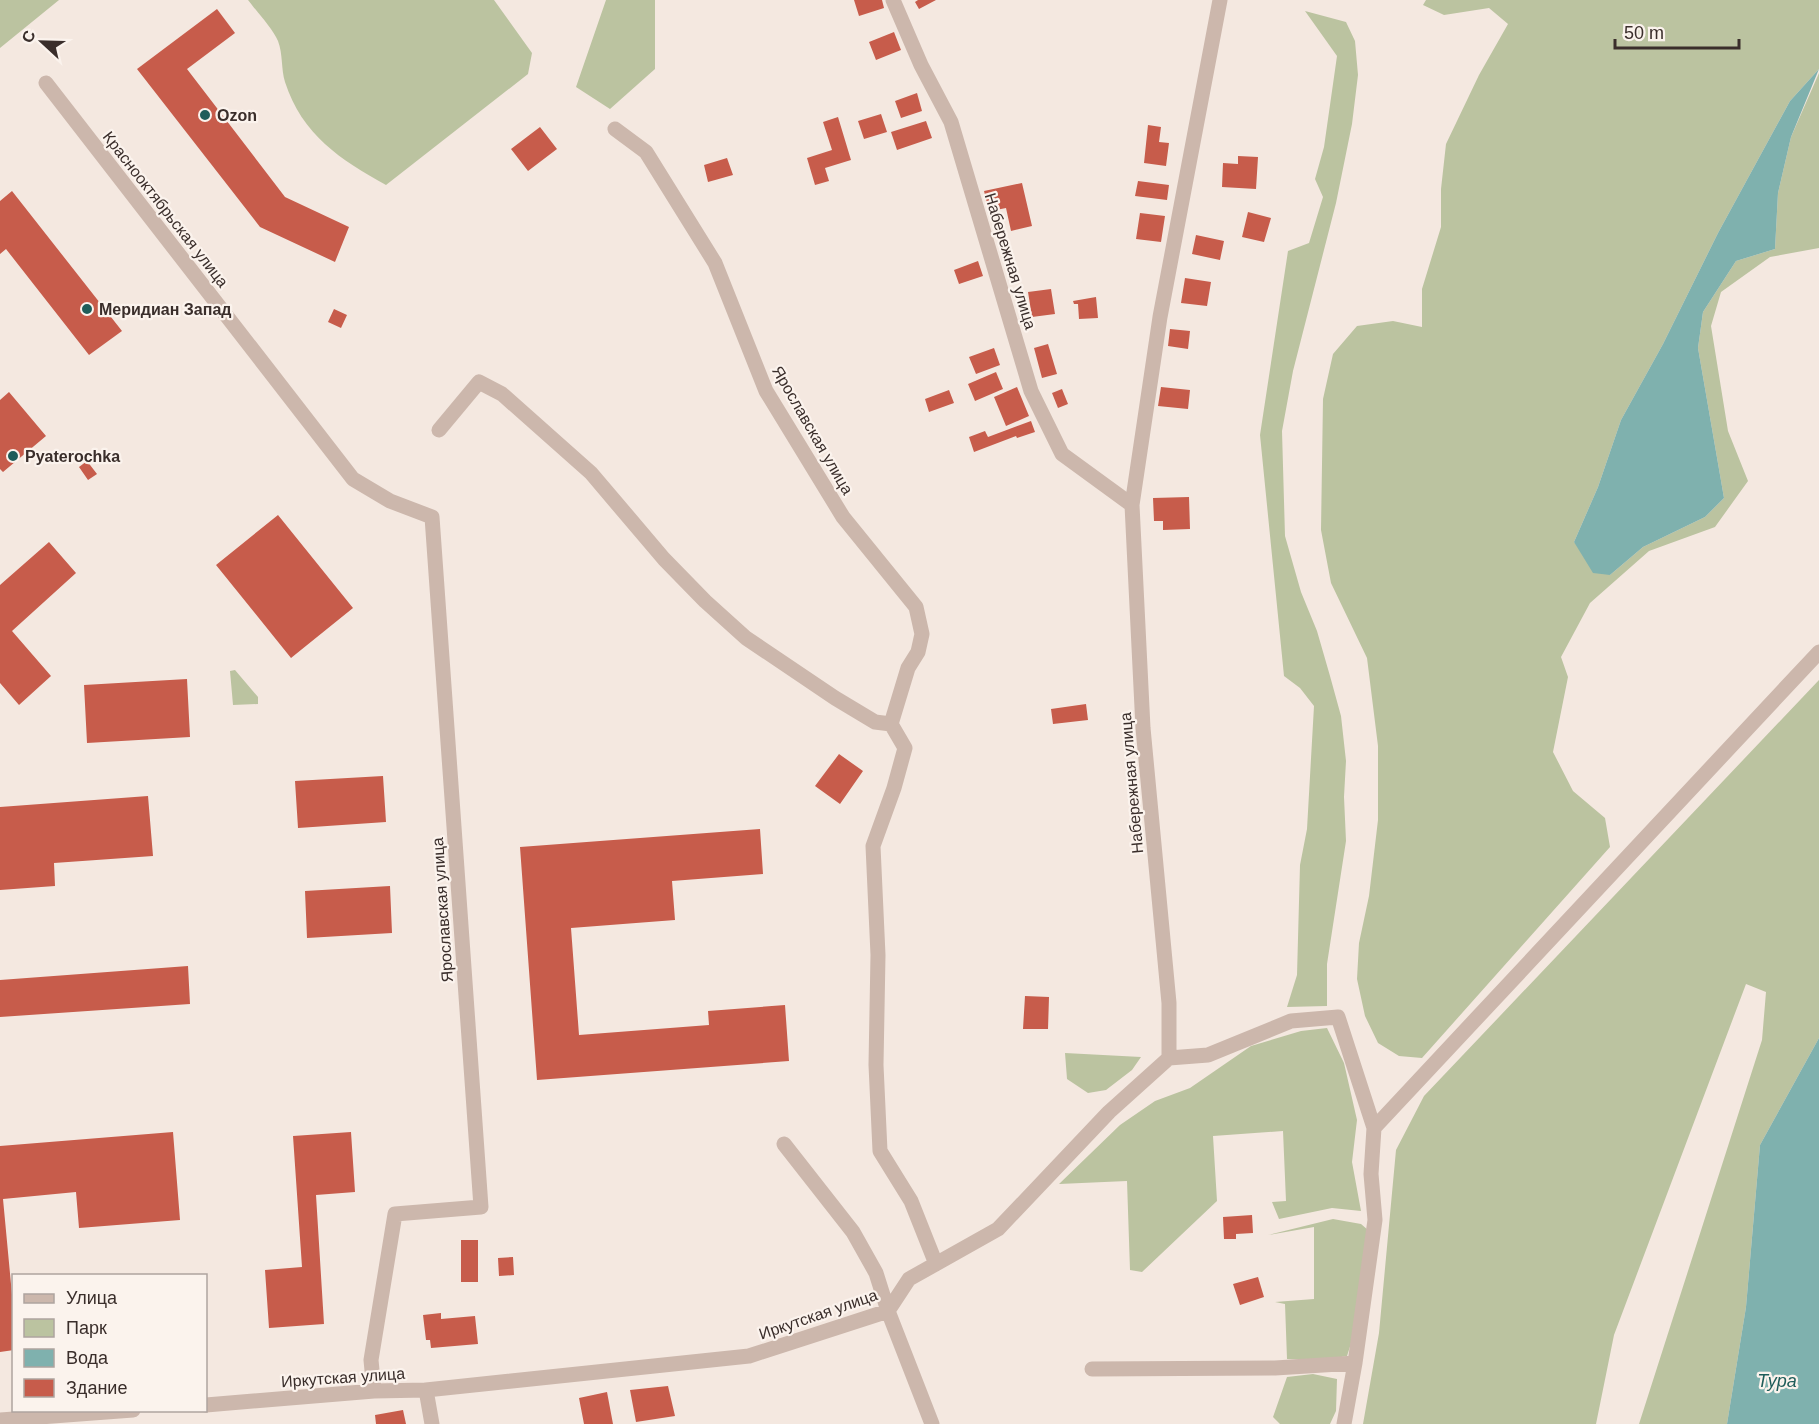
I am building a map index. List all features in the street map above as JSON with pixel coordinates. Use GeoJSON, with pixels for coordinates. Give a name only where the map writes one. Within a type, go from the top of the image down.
{"type":"FeatureCollection","features":[{"type":"Feature","properties":{"kind":"street","name":"Набережная улица"},"geometry":{"type":"LineString","coordinates":[[892,0],[921,65],[951,122],[1031,391],[1062,454],[1131,505]]}},
{"type":"Feature","properties":{"kind":"street","name":"Набережная улица"},"geometry":{"type":"LineString","coordinates":[[1168,1058],[1169,1003],[1143,728],[1131,505],[1160,317],[1220,0]]}},
{"type":"Feature","properties":{"kind":"street","name":"Краснооктябрьская улица"},"geometry":{"type":"LineString","coordinates":[[46,83],[301,413]]}},
{"type":"Feature","properties":{"kind":"street","name":"Ярославская улица"},"geometry":{"type":"LineString","coordinates":[[615,129],[646,152],[715,263],[766,391],[843,517],[916,607],[922,634],[918,652],[908,668],[891,724]]}},
{"type":"Feature","properties":{"kind":"street"},"geometry":{"type":"LineString","coordinates":[[439,430],[479,382],[502,394],[591,473],[664,559],[705,602],[746,638],[816,686],[876,722],[891,724],[905,748],[894,788],[873,846],[878,956],[876,1065],[880,1151],[910,1201],[936,1264]]}},
{"type":"Feature","properties":{"kind":"street","name":"Ярославская улица"},"geometry":{"type":"LineString","coordinates":[[301,413],[353,479],[390,501],[432,517],[481,1207],[395,1214],[370,1360],[374,1391]]}},
{"type":"Feature","properties":{"kind":"street"},"geometry":{"type":"LineString","coordinates":[[1374,1128],[1819,652]]}},
{"type":"Feature","properties":{"kind":"street"},"geometry":{"type":"LineString","coordinates":[[1168,1058],[1208,1055],[1291,1021],[1338,1017],[1374,1128],[1371,1174],[1375,1220],[1344,1424]]}},
{"type":"Feature","properties":{"kind":"street","name":"Иркутская улица"},"geometry":{"type":"LineString","coordinates":[[207,1405],[374,1391],[426,1390],[749,1356],[888,1311],[909,1279],[998,1229],[1109,1112],[1168,1058]]}},
{"type":"Feature","properties":{"kind":"street"},"geometry":{"type":"LineString","coordinates":[[784,1144],[853,1232],[876,1273],[888,1311],[932,1424]]}},
{"type":"Feature","properties":{"kind":"street"},"geometry":{"type":"LineString","coordinates":[[1092,1369],[1275,1368],[1355,1363]]}},
{"type":"Feature","properties":{"kind":"street"},"geometry":{"type":"LineString","coordinates":[[426,1390],[432,1424]]}},
{"type":"Feature","properties":{"kind":"street"},"geometry":{"type":"LineString","coordinates":[[0,1420],[106,1412]]}},
{"type":"Feature","properties":{"kind":"green space"},"geometry":{"type":"Polygon","coordinates":[[[0,0],[59,0],[0,48],[0,0]]]}},
{"type":"Feature","properties":{"kind":"green space"},"geometry":{"type":"Polygon","coordinates":[[[248,0],[494,0],[532,53],[528,74],[386,185],[354,166],[325,144],[302,117],[292,101],[285,82],[281,51],[276,36],[248,0]]]}},
{"type":"Feature","properties":{"kind":"green space"},"geometry":{"type":"Polygon","coordinates":[[[606,0],[655,0],[655,69],[610,109],[576,87],[606,0]]]}},
{"type":"Feature","properties":{"kind":"green space"},"geometry":{"type":"Polygon","coordinates":[[[1426,0],[1819,0],[1819,69],[1790,101],[1718,233],[1663,344],[1621,420],[1598,487],[1574,542],[1610,575],[1643,547],[1705,517],[1724,498],[1698,348],[1703,312],[1736,261],[1775,249],[1778,193],[1791,137],[1819,73],[1819,248],[1770,257],[1721,292],[1711,326],[1728,431],[1748,481],[1715,527],[1649,551],[1590,603],[1561,657],[1568,677],[1553,752],[1573,791],[1605,818],[1610,847],[1422,1058],[1399,1056],[1378,1043],[1365,1016],[1357,979],[1359,943],[1369,896],[1378,820],[1378,746],[1367,658],[1331,583],[1321,530],[1323,399],[1333,354],[1357,326],[1393,321],[1422,327],[1422,289],[1441,227],[1441,189],[1446,144],[1479,75],[1508,24],[1489,8],[1444,15],[1423,5],[1426,0]]]}},
{"type":"Feature","properties":{"kind":"green space"},"geometry":{"type":"Polygon","coordinates":[[[1305,11],[1346,22],[1355,41],[1358,75],[1352,124],[1336,203],[1293,371],[1282,431],[1285,536],[1301,592],[1317,631],[1341,716],[1346,761],[1344,797],[1346,841],[1327,964],[1327,1006],[1287,1007],[1297,975],[1300,865],[1307,829],[1314,706],[1300,688],[1284,676],[1260,435],[1288,251],[1309,243],[1323,197],[1315,179],[1324,147],[1337,56],[1305,11]]]}},
{"type":"Feature","properties":{"kind":"green space"},"geometry":{"type":"Polygon","coordinates":[[[235,670],[258,697],[258,704],[233,705],[230,671],[235,670]]]}},
{"type":"Feature","properties":{"kind":"green space"},"geometry":{"type":"Polygon","coordinates":[[[1819,680],[1819,1038],[1760,1145],[1746,1307],[1727,1424],[1639,1424],[1762,1040],[1766,992],[1746,984],[1614,1335],[1596,1424],[1363,1424],[1379,1333],[1396,1150],[1424,1096],[1819,680]]]}},
{"type":"Feature","properties":{"kind":"green space"},"geometry":{"type":"Polygon","coordinates":[[[1327,1028],[1344,1063],[1357,1120],[1352,1162],[1361,1211],[1332,1208],[1279,1219],[1272,1202],[1286,1201],[1283,1131],[1213,1136],[1217,1201],[1142,1272],[1130,1270],[1127,1181],[1059,1184],[1120,1125],[1155,1101],[1190,1088],[1251,1046],[1301,1031],[1327,1028]]]}},
{"type":"Feature","properties":{"kind":"green space"},"geometry":{"type":"Polygon","coordinates":[[[1065,1053],[1141,1057],[1132,1070],[1106,1090],[1088,1093],[1067,1079],[1065,1053]]]}},
{"type":"Feature","properties":{"kind":"green space"},"geometry":{"type":"Polygon","coordinates":[[[1333,1219],[1361,1224],[1368,1230],[1355,1331],[1347,1356],[1325,1360],[1287,1359],[1285,1304],[1275,1302],[1314,1299],[1314,1227],[1268,1235],[1333,1219]]]}},
{"type":"Feature","properties":{"kind":"green space"},"geometry":{"type":"Polygon","coordinates":[[[1313,1374],[1337,1379],[1336,1411],[1330,1424],[1280,1424],[1273,1417],[1287,1377],[1313,1374]]]}},
{"type":"Feature","properties":{"kind":"water"},"geometry":{"type":"Polygon","coordinates":[[[1819,69],[1791,137],[1778,193],[1775,249],[1736,261],[1703,312],[1698,348],[1724,498],[1705,517],[1643,547],[1610,575],[1593,573],[1574,542],[1598,487],[1621,420],[1663,344],[1718,233],[1790,101],[1819,69]]]}},
{"type":"Feature","properties":{"kind":"water","name":"Тура"},"geometry":{"type":"Polygon","coordinates":[[[1819,1038],[1819,1424],[1727,1424],[1746,1307],[1760,1145],[1819,1038]]]}},
{"type":"Feature","properties":{"kind":"building"},"geometry":{"type":"Polygon","coordinates":[[[854,0],[882,0],[884,8],[859,16],[854,0]]]}},
{"type":"Feature","properties":{"kind":"building"},"geometry":{"type":"Polygon","coordinates":[[[936,0],[919,9],[915,2],[936,0]]]}},
{"type":"Feature","properties":{"kind":"building"},"geometry":{"type":"Polygon","coordinates":[[[217,9],[235,33],[187,69],[285,197],[349,227],[335,262],[260,227],[137,69],[217,9]]]}},
{"type":"Feature","properties":{"kind":"building"},"geometry":{"type":"Polygon","coordinates":[[[894,32],[901,50],[876,60],[869,42],[894,32]]]}},
{"type":"Feature","properties":{"kind":"building"},"geometry":{"type":"Polygon","coordinates":[[[917,93],[922,111],[901,118],[895,101],[917,93]]]}},
{"type":"Feature","properties":{"kind":"building"},"geometry":{"type":"Polygon","coordinates":[[[881,114],[887,132],[864,139],[858,121],[881,114]]]}},
{"type":"Feature","properties":{"kind":"building"},"geometry":{"type":"Polygon","coordinates":[[[838,117],[851,160],[825,168],[829,181],[815,185],[807,158],[832,150],[823,122],[838,117]]]}},
{"type":"Feature","properties":{"kind":"building"},"geometry":{"type":"Polygon","coordinates":[[[926,121],[932,138],[897,150],[891,132],[926,121]]]}},
{"type":"Feature","properties":{"kind":"building"},"geometry":{"type":"Polygon","coordinates":[[[1148,125],[1161,127],[1159,142],[1169,143],[1166,166],[1144,163],[1148,125]]]}},
{"type":"Feature","properties":{"kind":"building"},"geometry":{"type":"Polygon","coordinates":[[[540,127],[557,149],[528,171],[511,149],[540,127]]]}},
{"type":"Feature","properties":{"kind":"building"},"geometry":{"type":"Polygon","coordinates":[[[1238,156],[1258,157],[1256,189],[1222,187],[1223,163],[1238,164],[1238,156]]]}},
{"type":"Feature","properties":{"kind":"building"},"geometry":{"type":"Polygon","coordinates":[[[727,158],[733,175],[708,182],[704,165],[727,158]]]}},
{"type":"Feature","properties":{"kind":"building"},"geometry":{"type":"Polygon","coordinates":[[[1138,181],[1169,185],[1167,200],[1135,196],[1138,181]]]}},
{"type":"Feature","properties":{"kind":"building"},"geometry":{"type":"Polygon","coordinates":[[[1022,183],[1032,226],[1011,231],[1006,208],[996,210],[994,201],[987,203],[984,191],[1022,183]]]}},
{"type":"Feature","properties":{"kind":"building"},"geometry":{"type":"Polygon","coordinates":[[[12,191],[122,331],[89,355],[6,249],[0,254],[0,201],[12,191]]]}},
{"type":"Feature","properties":{"kind":"building"},"geometry":{"type":"Polygon","coordinates":[[[1248,212],[1271,218],[1264,242],[1242,237],[1248,212]]]}},
{"type":"Feature","properties":{"kind":"building"},"geometry":{"type":"Polygon","coordinates":[[[1140,213],[1165,216],[1161,242],[1136,239],[1140,213]]]}},
{"type":"Feature","properties":{"kind":"building"},"geometry":{"type":"Polygon","coordinates":[[[1196,235],[1224,241],[1220,260],[1192,254],[1196,235]]]}},
{"type":"Feature","properties":{"kind":"building"},"geometry":{"type":"Polygon","coordinates":[[[978,261],[983,276],[959,284],[954,270],[978,261]]]}},
{"type":"Feature","properties":{"kind":"building"},"geometry":{"type":"Polygon","coordinates":[[[1185,278],[1211,282],[1207,306],[1181,303],[1185,278]]]}},
{"type":"Feature","properties":{"kind":"building"},"geometry":{"type":"Polygon","coordinates":[[[1051,289],[1055,314],[1032,317],[1028,292],[1051,289]]]}},
{"type":"Feature","properties":{"kind":"building"},"geometry":{"type":"Polygon","coordinates":[[[1096,297],[1098,318],[1079,319],[1078,304],[1074,304],[1073,301],[1096,297]]]}},
{"type":"Feature","properties":{"kind":"building"},"geometry":{"type":"Polygon","coordinates":[[[334,309],[347,315],[341,328],[328,322],[334,309]]]}},
{"type":"Feature","properties":{"kind":"building"},"geometry":{"type":"Polygon","coordinates":[[[1170,329],[1190,331],[1188,349],[1168,346],[1170,329]]]}},
{"type":"Feature","properties":{"kind":"building"},"geometry":{"type":"Polygon","coordinates":[[[1048,344],[1057,374],[1042,378],[1034,348],[1048,344]]]}},
{"type":"Feature","properties":{"kind":"building"},"geometry":{"type":"Polygon","coordinates":[[[994,348],[1000,365],[976,374],[969,357],[994,348]]]}},
{"type":"Feature","properties":{"kind":"building"},"geometry":{"type":"Polygon","coordinates":[[[996,372],[1003,389],[975,401],[968,384],[996,372]]]}},
{"type":"Feature","properties":{"kind":"building"},"geometry":{"type":"Polygon","coordinates":[[[1017,387],[1029,416],[1006,426],[994,397],[1017,387]]]}},
{"type":"Feature","properties":{"kind":"building"},"geometry":{"type":"Polygon","coordinates":[[[1161,387],[1190,390],[1188,409],[1158,406],[1161,387]]]}},
{"type":"Feature","properties":{"kind":"building"},"geometry":{"type":"Polygon","coordinates":[[[1062,389],[1068,404],[1058,408],[1052,393],[1062,389]]]}},
{"type":"Feature","properties":{"kind":"building"},"geometry":{"type":"Polygon","coordinates":[[[949,390],[954,403],[929,412],[925,399],[949,390]]]}},
{"type":"Feature","properties":{"kind":"building"},"geometry":{"type":"Polygon","coordinates":[[[9,392],[46,436],[3,472],[0,469],[0,400],[9,392]]]}},
{"type":"Feature","properties":{"kind":"building"},"geometry":{"type":"Polygon","coordinates":[[[1031,421],[1035,432],[1017,438],[1016,436],[974,452],[969,437],[985,431],[988,437],[1031,421]]]}},
{"type":"Feature","properties":{"kind":"building"},"geometry":{"type":"Polygon","coordinates":[[[87,461],[97,474],[88,480],[79,467],[87,461]]]}},
{"type":"Feature","properties":{"kind":"building"},"geometry":{"type":"Polygon","coordinates":[[[1189,497],[1190,529],[1163,530],[1163,521],[1154,521],[1153,498],[1189,497]]]}},
{"type":"Feature","properties":{"kind":"building"},"geometry":{"type":"Polygon","coordinates":[[[278,515],[353,608],[291,658],[216,565],[278,515]]]}},
{"type":"Feature","properties":{"kind":"building"},"geometry":{"type":"Polygon","coordinates":[[[49,542],[76,573],[12,631],[51,676],[19,705],[0,683],[0,585],[49,542]]]}},
{"type":"Feature","properties":{"kind":"building"},"geometry":{"type":"Polygon","coordinates":[[[187,679],[190,737],[87,743],[84,685],[187,679]]]}},
{"type":"Feature","properties":{"kind":"building"},"geometry":{"type":"Polygon","coordinates":[[[1086,704],[1088,720],[1053,724],[1051,709],[1086,704]]]}},
{"type":"Feature","properties":{"kind":"building"},"geometry":{"type":"Polygon","coordinates":[[[839,754],[863,771],[840,804],[815,786],[839,754]]]}},
{"type":"Feature","properties":{"kind":"building"},"geometry":{"type":"Polygon","coordinates":[[[383,776],[386,822],[298,828],[295,781],[383,776]]]}},
{"type":"Feature","properties":{"kind":"building"},"geometry":{"type":"Polygon","coordinates":[[[148,796],[153,856],[54,863],[55,886],[0,890],[0,807],[148,796]]]}},
{"type":"Feature","properties":{"kind":"building"},"geometry":{"type":"Polygon","coordinates":[[[760,829],[763,874],[672,881],[675,920],[571,928],[579,1035],[709,1025],[708,1011],[785,1005],[789,1061],[537,1080],[520,847],[760,829]]]}},
{"type":"Feature","properties":{"kind":"building"},"geometry":{"type":"Polygon","coordinates":[[[390,886],[392,933],[307,938],[305,891],[390,886]]]}},
{"type":"Feature","properties":{"kind":"building"},"geometry":{"type":"Polygon","coordinates":[[[188,966],[190,1004],[0,1017],[0,980],[188,966]]]}},
{"type":"Feature","properties":{"kind":"building"},"geometry":{"type":"Polygon","coordinates":[[[1025,996],[1049,997],[1048,1029],[1023,1029],[1025,996]]]}},
{"type":"Feature","properties":{"kind":"building"},"geometry":{"type":"Polygon","coordinates":[[[173,1132],[180,1220],[79,1228],[76,1192],[3,1199],[12,1295],[12,1350],[0,1352],[0,1146],[173,1132]]]}},
{"type":"Feature","properties":{"kind":"building"},"geometry":{"type":"Polygon","coordinates":[[[351,1132],[355,1192],[316,1195],[324,1324],[269,1328],[265,1270],[302,1267],[293,1136],[351,1132]]]}},
{"type":"Feature","properties":{"kind":"building"},"geometry":{"type":"Polygon","coordinates":[[[1252,1215],[1253,1233],[1236,1234],[1236,1239],[1224,1239],[1223,1217],[1252,1215]]]}},
{"type":"Feature","properties":{"kind":"building"},"geometry":{"type":"Polygon","coordinates":[[[461,1240],[478,1240],[478,1282],[461,1282],[461,1240]]]}},
{"type":"Feature","properties":{"kind":"building"},"geometry":{"type":"Polygon","coordinates":[[[513,1257],[514,1275],[499,1276],[498,1258],[513,1257]]]}},
{"type":"Feature","properties":{"kind":"building"},"geometry":{"type":"Polygon","coordinates":[[[1258,1277],[1264,1297],[1240,1305],[1233,1284],[1258,1277]]]}},
{"type":"Feature","properties":{"kind":"building"},"geometry":{"type":"Polygon","coordinates":[[[441,1313],[441,1319],[475,1316],[478,1344],[431,1348],[430,1340],[426,1340],[423,1315],[441,1313]]]}},
{"type":"Feature","properties":{"kind":"building"},"geometry":{"type":"Polygon","coordinates":[[[668,1386],[675,1416],[636,1422],[630,1390],[668,1386]]]}},
{"type":"Feature","properties":{"kind":"building"},"geometry":{"type":"Polygon","coordinates":[[[607,1392],[613,1424],[584,1424],[579,1398],[607,1392]]]}},
{"type":"Feature","properties":{"kind":"building"},"geometry":{"type":"Polygon","coordinates":[[[403,1410],[406,1424],[376,1424],[375,1415],[403,1410]]]}},
{"type":"Feature","properties":{"kind":"place","name":"Ozon"},"geometry":{"type":"Point","coordinates":[205,115]}},
{"type":"Feature","properties":{"kind":"place","name":"Меридиан Запад"},"geometry":{"type":"Point","coordinates":[87,309]}},
{"type":"Feature","properties":{"kind":"place","name":"Pyaterochka"},"geometry":{"type":"Point","coordinates":[13,456]}}]}
